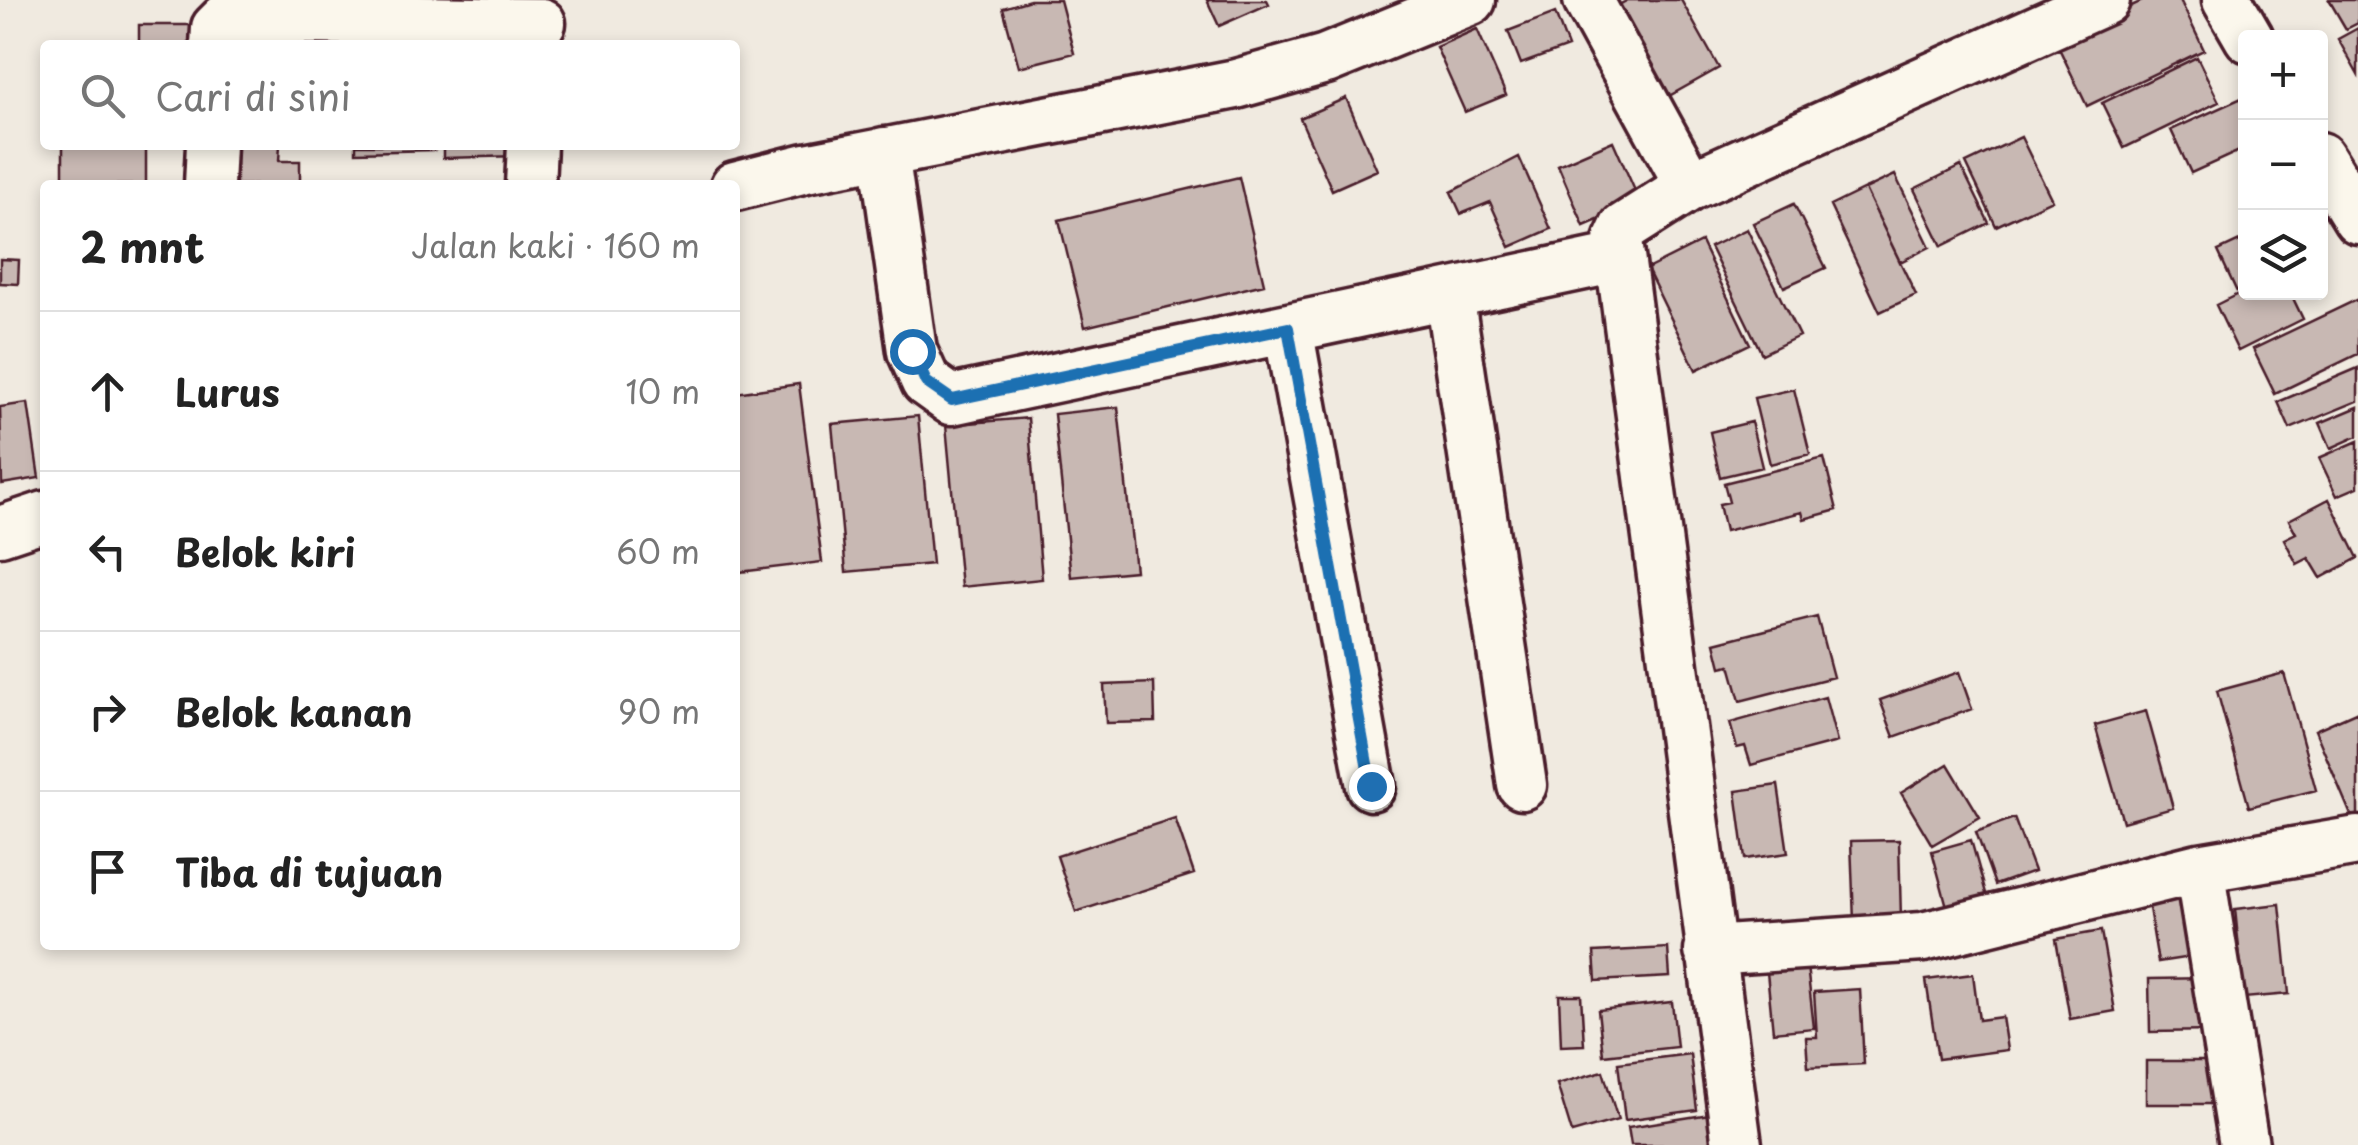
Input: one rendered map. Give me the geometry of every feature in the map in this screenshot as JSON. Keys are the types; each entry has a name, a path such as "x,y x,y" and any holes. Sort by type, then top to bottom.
{"street":[{"path":"740,185 884,152 1286,72 1471,0"},
{"path":"1588,0 1690,186"},
{"path":"1737,1145 1617,258 1624,228 1690,186 2105,0"},
{"path":"2226,0 2244,30"},
{"path":"215,40 216,28 225,20 238,18 541,23"},
{"path":"210,180 211,150"},
{"path":"530,180 532,150"},
{"path":"884,152 912,351 926,382 952,400 1617,258"},
{"path":"2328,170 2358,220"},
{"path":"1449,294 1522,785"},
{"path":"1288,328 1371,786"},
{"path":"0,531 40,518"},
{"path":"1709,951 1923,937 2199,868 2358,841"},
{"path":"2199,868 2244,1145"}],"building":[{"path":"1030,0 1060,0 1074,53 1019,67 1003,8"},
{"path":"1207,0 1267,0 1269,4 1219,26"},
{"path":"1628,0 1681,0 1719,68 1669,96 1619,5"},
{"path":"2144,0 2180,0 2204,50 2087,106 2056,42"},
{"path":"2329,0 2358,0 2358,23 2346,29"},
{"path":"1555,13 1568,47 1521,64 1508,31"},
{"path":"139,25 199,25 199,40 139,40"},
{"path":"2358,28 2358,75 2338,39"},
{"path":"1477,29 1506,95 1465,112 1436,47"},
{"path":"2197,57 2219,102 2124,148 2102,103"},
{"path":"1346,98 1377,170 1332,190 1300,118"},
{"path":"2238,100 2238,152 2191,173 2171,130"},
{"path":"2021,137 2052,200 1996,226 1966,163"},
{"path":"1613,141 1640,202 1584,226 1558,165"},
{"path":"63,150 146,150 146,180 63,180"},
{"path":"236,150 280,150 279,161 300,161 300,180 236,180"},
{"path":"356,150 435,150 356,152"},
{"path":"443,150 519,150 520,156 443,158"},
{"path":"1519,157 1551,229 1510,247 1490,202 1461,214 1451,192"},
{"path":"1961,166 1989,223 1942,246 1914,189"},
{"path":"1895,175 1930,247 1900,262 1865,189"},
{"path":"1239,177 1264,284 1085,327 1059,220"},
{"path":"1865,189 1916,295 1880,312 1830,206"},
{"path":"1794,204 1826,268 1784,287 1753,223"},
{"path":"1747,229 1799,336 1762,354 1710,247"},
{"path":"1701,242 1750,344 1696,370 1647,269"},
{"path":"2238,242 2238,292 2237,292 2218,251"},
{"path":"0,259 19,260 18,284 0,283"},
{"path":"2238,294 2238,300 2294,300 2303,319 2238,351 2216,305"},
{"path":"2358,299 2358,354 2275,394 2253,349"},
{"path":"2358,368 2358,401 2290,429 2278,402"},
{"path":"799,384 822,562 740,572 740,392"},
{"path":"1794,389 1810,454 1770,464 1754,398"},
{"path":"28,403 39,478 2,484 0,407"},
{"path":"1118,407 1135,571 1071,577 1054,414"},
{"path":"2358,407 2358,436 2331,448 2320,423"},
{"path":"918,416 932,564 846,572 832,424"},
{"path":"1028,418 1042,579 961,587 946,425"},
{"path":"1751,422 1762,467 1720,477 1710,432"},
{"path":"2358,441 2358,487 2337,496 2319,458"},
{"path":"1824,458 1837,510 1804,519 1802,512 1725,531 1719,504 1729,502 1724,483"},
{"path":"2329,499 2358,558 2321,578 2309,558 2297,564 2284,539 2296,533 2289,520"},
{"path":"1817,617 1833,677 1740,701 1730,665 1721,667 1715,643"},
{"path":"1959,672 1972,709 1894,737 1880,700"},
{"path":"2284,673 2316,790 2249,807 2217,691"},
{"path":"1154,683 1155,722 1106,723 1104,685"},
{"path":"1825,697 1837,742 1751,765 1745,746 1737,748 1730,723"},
{"path":"2146,711 2173,808 2123,822 2095,725"},
{"path":"2358,711 2358,826 2356,827 2315,730"},
{"path":"1948,764 1980,817 1932,845 1901,793"},
{"path":"1778,785 1788,853 1745,859 1736,791"},
{"path":"1175,818 1194,874 1076,912 1057,856"},
{"path":"2014,818 2034,871 1995,885 1976,832"},
{"path":"1899,840 1901,920 1854,922 1851,841"},
{"path":"1971,840 1989,904 1949,914 1932,851"},
{"path":"2188,896 2197,956 2158,962 2148,902"},
{"path":"2280,904 2289,994 2244,998 2235,909"},
{"path":"2101,931 2115,1011 2070,1019 2056,939"},
{"path":"1668,948 1670,977 1596,981 1594,952"},
{"path":"1806,957 1814,1028 1773,1032 1766,962"},
{"path":"1973,974 1979,1020 2002,1017 2007,1050 1938,1059 1926,980"},
{"path":"2212,978 2214,1031 2150,1032 2149,979"},
{"path":"1860,989 1864,1064 1808,1067 1806,1037 1817,1037 1814,992"},
{"path":"1559,995 1581,995 1584,1045 1561,1046"},
{"path":"1672,1002 1677,1047 1603,1055 1598,1010"},
{"path":"1690,1054 1697,1110 1625,1120 1618,1063"},
{"path":"2146,1061 2222,1061 2222,1104 2146,1104"},
{"path":"1603,1071 1618,1120 1572,1133 1557,1084"},
{"path":"1716,1113 1721,1145 1631,1145 1628,1127"}],"route":[{"path":"912,351 926,382 952,400 1288,328 1371,786"}]}
